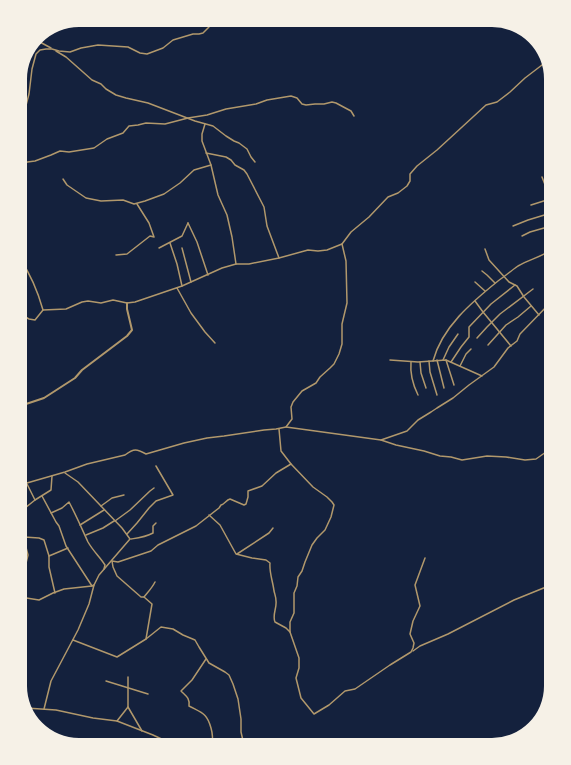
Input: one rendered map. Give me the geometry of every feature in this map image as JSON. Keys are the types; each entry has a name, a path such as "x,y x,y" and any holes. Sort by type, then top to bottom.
{"street":[{"path":"27,102 32,69 36,54 40,50 52,49 70,52 81,48 98,45 128,47 140,54 147,54 163,48 173,40 193,34 199,34 209,27"},
{"path":"42,43 66,57 92,80 101,84 116,95 148,103 213,126 247,149 255,162"},
{"path":"27,318 35,320 43,310 66,309 88,301 101,303 113,300 127,303 135,302 177,288 222,268 236,264 249,264 308,250 327,250 342,244 351,232 369,218 388,197 398,193 407,186 410,181 410,174 417,166 437,150 486,105 497,102 542,65"},
{"path":"27,162 35,161 60,151 70,152 94,148 107,139 122,133 129,126 138,126 146,123 164,124 256,104 267,100 291,96 297,98 302,104 306,105 332,102 336,103 351,111 354,116"},
{"path":"206,124 202,134 202,141 211,165 218,195 227,215 236,264"},
{"path":"206,153 226,157 235,165 244,170 247,174 264,207 267,226 279,258"},
{"path":"63,179 67,186 86,198 101,201 123,200 136,204 164,194 180,183 194,170 211,165"},
{"path":"542,177 544,182"},
{"path":"531,205 544,201"},
{"path":"116,255 127,254 150,236 154,237 149,223 136,204"},
{"path":"513,226 544,215"},
{"path":"159,248 182,236 188,223 197,242 208,275"},
{"path":"522,236 544,228"},
{"path":"170,243 182,286"},
{"path":"286,427 292,419 291,407 296,398 307,387 316,383 320,377 334,364 339,354 342,344 342,324 347,303 346,261 342,244"},
{"path":"182,248 191,282"},
{"path":"485,249 488,260 509,282 517,286 539,315"},
{"path":"433,361 438,348 457,318 485,291 518,266 544,255"},
{"path":"27,269 43,310"},
{"path":"482,271 495,284"},
{"path":"475,282 485,291"},
{"path":"451,362 460,347 469,337 469,327 491,304 515,285"},
{"path":"177,288 191,314 215,343"},
{"path":"477,338 500,314 533,289"},
{"path":"475,301 511,346"},
{"path":"27,404 44,398 75,378 82,370 127,336 132,330 126,309 127,303"},
{"path":"488,345 506,325 531,306"},
{"path":"381,440 407,431 418,420 494,368 517,340 520,334 544,310"},
{"path":"443,360 449,347 458,334"},
{"path":"460,366 466,354 471,349"},
{"path":"390,360 420,362 446,360 482,376"},
{"path":"437,360 444,388"},
{"path":"446,360 454,385"},
{"path":"429,361 430,372 437,395"},
{"path":"411,362 412,375 418,395"},
{"path":"420,362 421,373 426,388"},
{"path":"27,483 87,464 125,455 136,449 146,454 207,438 286,427 381,440 440,456 462,460 487,456 525,460 536,459 544,453"},
{"path":"279,429 281,452 313,487 328,496 334,506 325,530 312,545 298,578 293,601 294,613 290,622 290,632 299,658 296,678 300,698 314,714 339,698 345,691 355,689 390,664 420,646 448,634 514,600 544,588"},
{"path":"112,561 118,562 151,551 158,545 196,526 224,504 228,499 244,505 247,502 249,490 262,486 276,473 291,464"},
{"path":"126,534 138,523 156,501 173,495 156,466"},
{"path":"65,472 78,482 102,506 130,539"},
{"path":"27,506 51,490 52,476"},
{"path":"27,485 35,500"},
{"path":"86,535 115,521 130,510 150,490 154,488"},
{"path":"42,496 59,526 65,543 84,576 92,586"},
{"path":"102,506 112,498 124,496"},
{"path":"51,513 62,508 69,502 88,541 105,565 104,570"},
{"path":"80,525 105,510"},
{"path":"209,515 220,525 237,554 268,561 270,563 269,568 276,598 276,607 273,618 275,622 290,632"},
{"path":"44,709 51,681 78,630 99,575 130,539 150,535 153,533 153,526 156,523"},
{"path":"237,554 269,533 273,528"},
{"path":"27,537 44,540 49,556 49,567 55,592"},
{"path":"49,556 68,548"},
{"path":"27,550 27,561"},
{"path":"411,652 414,643 410,634 413,621 420,606 415,585 425,558"},
{"path":"112,561 117,576 136,594 144,597 152,604 146,639"},
{"path":"144,597 155,582"},
{"path":"27,599 39,600 64,589 94,585"},
{"path":"73,640 117,657 146,639 161,627 173,629 183,636 195,640 209,663 229,675 238,699 241,719 240,732 242,738"},
{"path":"206,659 192,680 181,691 187,697 189,706 199,711 209,720 213,738"},
{"path":"128,677 128,707 142,731"},
{"path":"106,681 148,694"},
{"path":"117,721 128,707"},
{"path":"32,708 56,710 93,718 117,721 159,738"}]}
